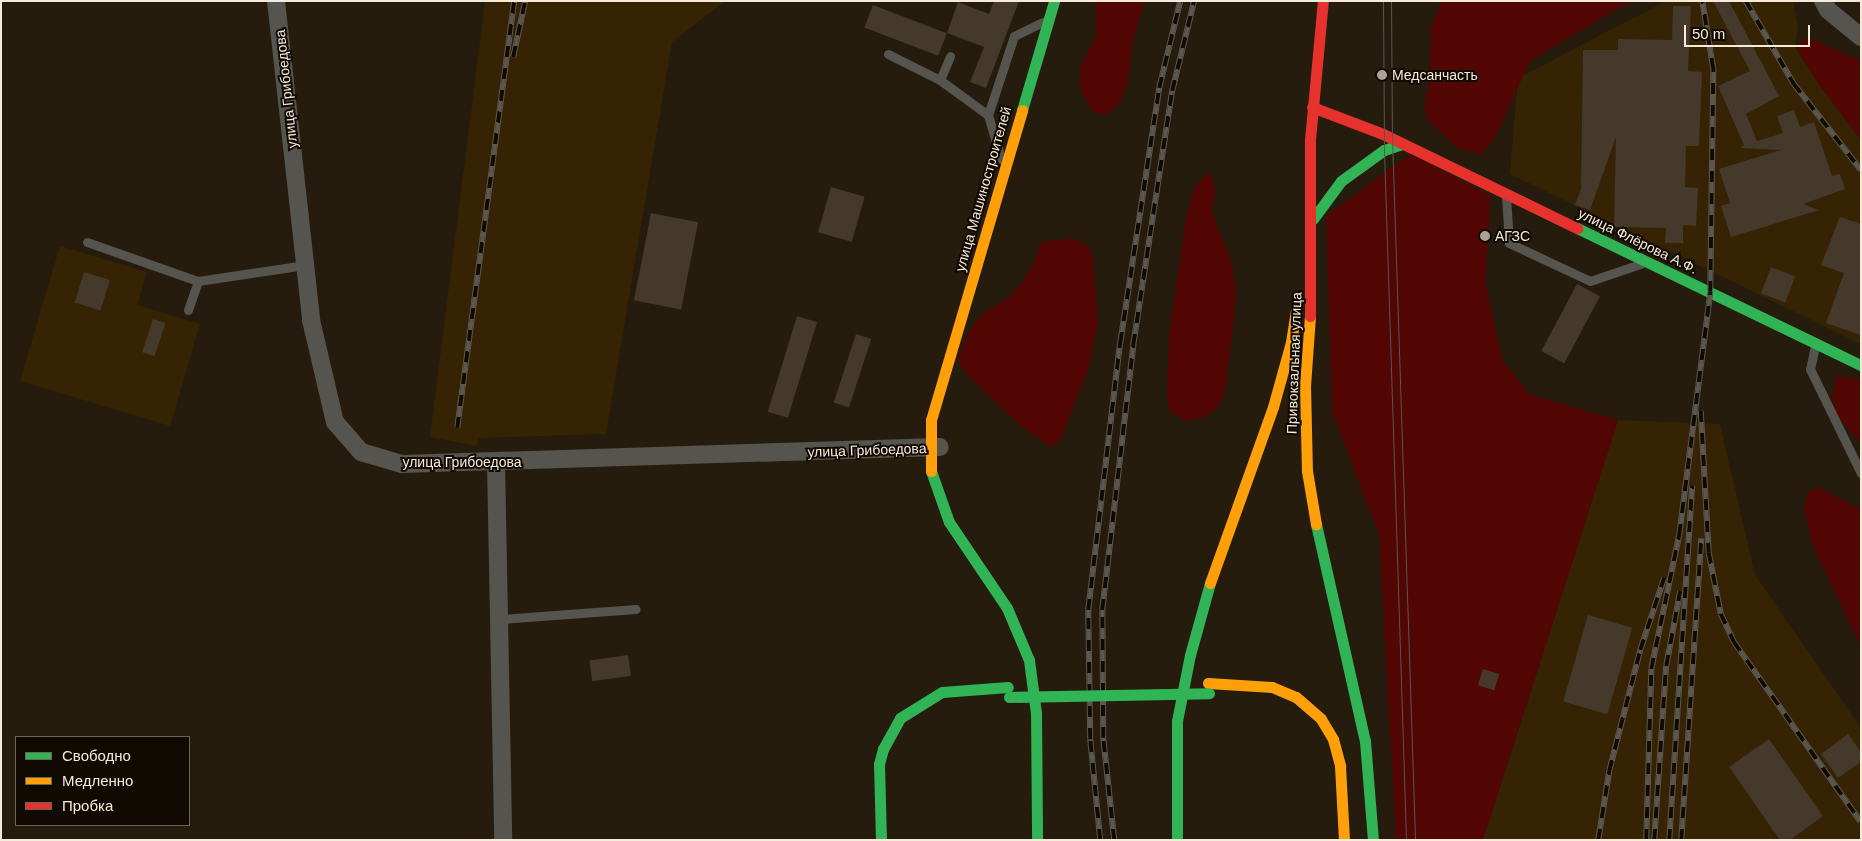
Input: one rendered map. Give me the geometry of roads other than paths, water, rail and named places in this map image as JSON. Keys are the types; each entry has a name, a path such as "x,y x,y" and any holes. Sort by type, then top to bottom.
{"main road":[{"name":"улица Машиностроителей","path":"934,447 943,387 1003,168 1054,1"},
{"name":"Привокзальная улица","path":"1323,1 1312,107 1310,168 1312,299 1305,386 1307,471 1322,561 1365,741 1373,840"},
{"name":"улица Флёрова А.Ф.","path":"1312,107 1403,144 1861,365"},
{"path":"1312,219 1341,181 1361,164 1384,150 1403,144"},
{"path":"1177,840 1175,768 1179,712 1207,591 1236,516 1291,342 1310,168"},
{"path":"934,447 932,477 949,522 1007,608 1029,660 1036,713 1037,840"},
{"path":"934,447 958,518 1015,603 1039,657 1046,712 1047,840"},
{"path":"881,840 879,764 882,749 900,718 918,704 942,692 1272,687 1296,697 1321,719 1332,739 1340,766 1344,840"},
{"path":"1208,688 1269,697 1291,706 1313,725 1323,743 1330,768 1333,840"},
{"path":"891,840 889,765 892,753 908,725 924,712 944,702 1008,692"}],"street":[{"name":"улица Грибоедова","path":"276,1 311,320 335,422 361,452 402,464 934,447"},
{"path":"1823,1 1828,10 1861,37"},
{"path":"496,462 503,840"}],"lane":[{"path":"1003,168 988,116 1014,36 1048,20"},
{"path":"888,54 940,80 988,116"},
{"path":"940,80 950,56"},
{"path":"1506,194 1509,243 1590,281 1647,262"},
{"path":"87,242 198,281 305,265"},
{"path":"188,310 198,281"},
{"path":"1815,343 1810,369 1861,473"},
{"path":"500,619 636,609"}],"tram line":[{"path":"1383,1 1384,150 1406,840"},
{"path":"1391,1 1392,138 1415,840"}],"railway":[{"path":"457,428 514,1"},
{"path":"513,57 525,1"},
{"path":"1100,840 1090,739 1088,610 1120,343 1159,88 1180,1"},
{"path":"1114,840 1103,738 1102,610 1133,345 1172,91 1194,1"},
{"path":"1646,840 1651,669 1679,535 1710,292 1713,69 1702,1"},
{"path":"1746,1 1794,84 1861,170"},
{"path":"1701,411 1709,553 1721,614 1734,642 1861,822"},
{"path":"1669,840 1692,486"},
{"path":"1681,840 1701,539"},
{"path":"1598,840 1609,771 1640,650 1664,578"},
{"path":"1654,840 1666,666 1680,591"}],"place":[{"name":"Медсанчасть","path":"1382,75"},
{"name":"АГЗС","path":"1485,236"}]}
